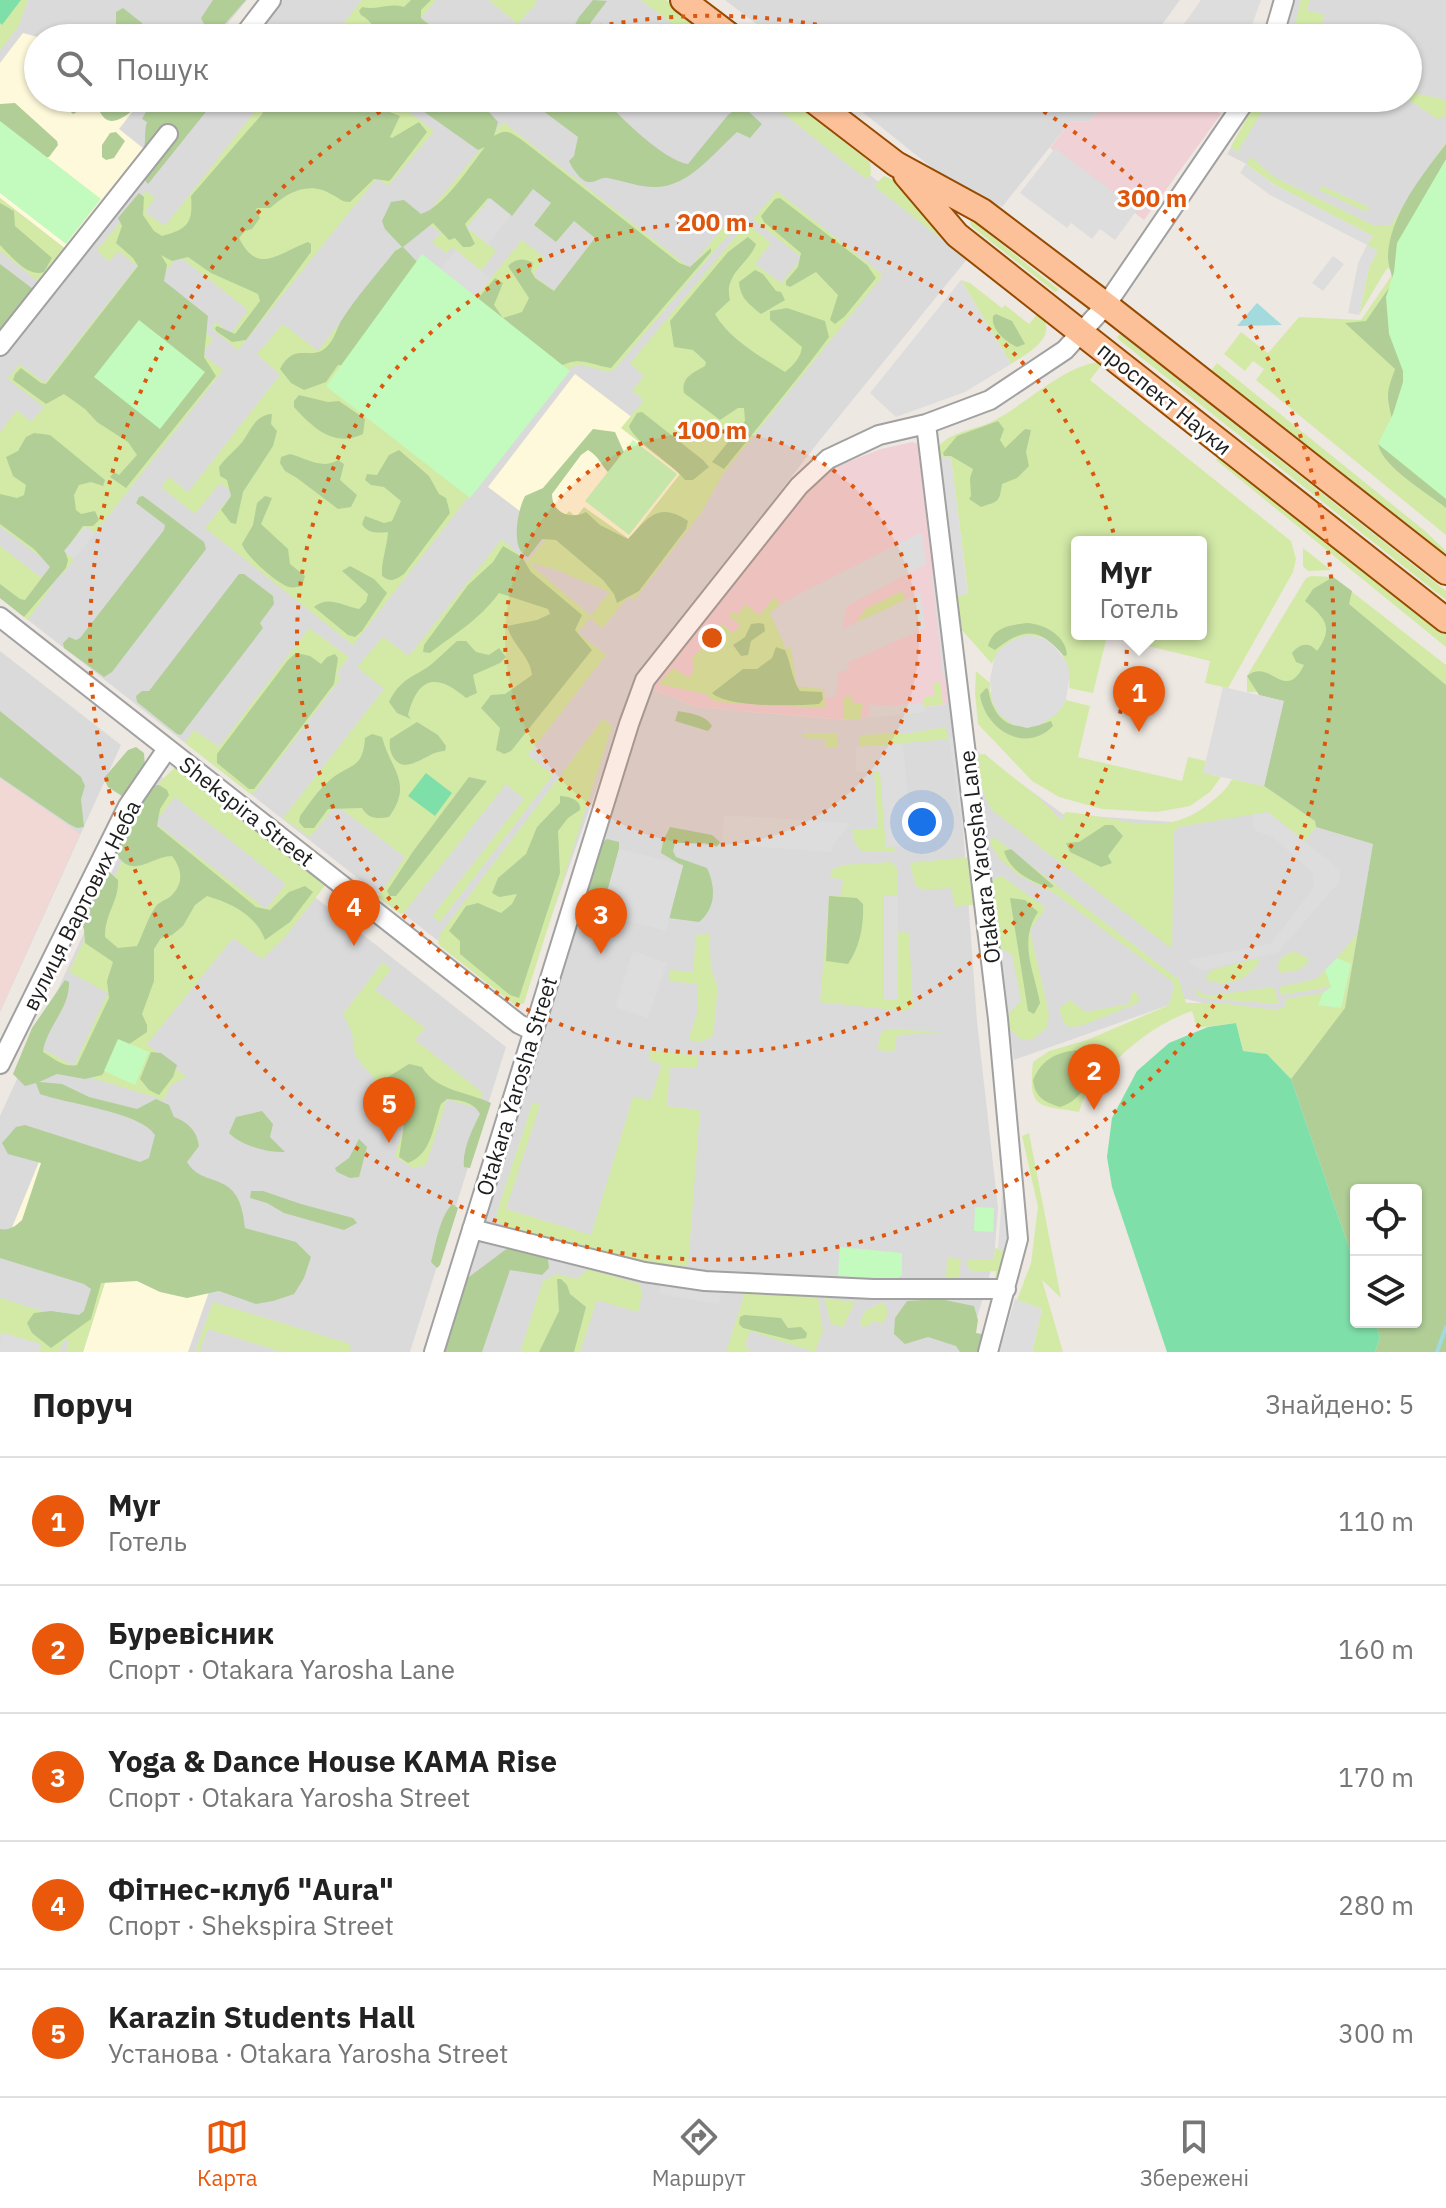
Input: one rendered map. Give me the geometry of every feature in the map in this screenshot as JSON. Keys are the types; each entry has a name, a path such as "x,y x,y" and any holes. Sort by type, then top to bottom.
{"main road":[{"path":"683,0 715,24"},
{"name":"проспект Науки","path":"828,112 896,164 982,211 1446,572"},
{"name":"проспект Науки","path":"896,164 957,235 1446,620"}],"street":[{"path":"253,24 271,0"},
{"path":"1277,24 1284,0"},
{"name":"Otakara Yarosha Street","path":"434,1352 645,680 814,471 828,459 879,435 926,424 990,400 1048,363 1083,333 1106,305 1237,112"},
{"path":"0,346 168,134"},
{"name":"Otakara Yarosha Lane","path":"926,424 1000,1042 1018,1239 988,1352"},
{"name":"Shekspira Street","path":"0,617 519,1024 533,1031"},
{"name":"вулиця Вартових Неба","path":"0,1064 128,806 167,749"},
{"path":"472,1229 644,1272 705,1281 873,1289 1006,1289"}],"shaded area":[{"path":"0,0 247,0 227,24 24,24 24,112 173,112 0,338"},
{"path":"283,0 646,0 677,24 265,24"},
{"path":"725,0 1180,0 1162,24 757,24"},
{"path":"1201,0 1261,0 1252,24 1184,24"},
{"path":"1294,0 1446,0 1446,159 1396,237 1374,229 1227,154 1254,112 1422,112 1422,24 1288,24"},
{"path":"24,33 24,112 132,112 119,129 144,149 67,250 0,198 0,63"},
{"path":"196,112 789,112 902,200 968,258 820,440 636,678 520,1005 0,598 0,354"},
{"path":"862,112 1097,112 1090,121 1070,122 1002,207 936,171"},
{"path":"1097,112 1221,114 1144,220 1050,148 1070,122 1090,121"},
{"path":"1055,148 1137,210 1115,240 1100,229 1092,239 1071,223 1067,228 1020,193"},
{"path":"1246,164 1275,185 1373,236 1367,245 1270,195 1240,173"},
{"path":"490,198 511,215 488,244 467,228"},
{"path":"1367,245 1378,251 1369,267 1359,315 1348,313 1358,263"},
{"path":"456,250 491,279 476,297 441,268"},
{"path":"1333,256 1344,264 1323,291 1312,283"},
{"path":"961,280 1011,364 965,392 896,417 870,393"},
{"path":"575,374 704,472 618,585 488,487"},
{"path":"912,442 919,444 954,703 845,720 697,707 649,688 808,488 830,469 881,449"},
{"path":"951,457 968,594 956,596 938,459"},
{"path":"85,526 95,533 74,559 64,551"},
{"path":"922,532 926,564 847,606 842,629 921,593 925,628 847,663 850,669 838,673 836,697 825,697 824,689 797,686 791,647 786,649 770,613 785,601"},
{"path":"942,574 954,676 943,677 932,575"},
{"path":"1027,635 1046,639 1066,661 1070,672 1066,700 1059,712 1040,725 1027,728 1012,724 999,714 992,700 990,679 995,656 1000,649 1012,640"},
{"path":"0,651 121,745 0,1012"},
{"path":"1223,687 1284,701 1264,786 1203,773"},
{"path":"649,688 697,707 845,720 954,703 977,1021 998,1208 994,1260 967,1352 446,1352"},
{"path":"923,703 925,712 869,718 869,704"},
{"path":"959,736 973,839 962,830 949,738"},
{"path":"903,744 912,845 886,847 880,771 856,772 856,747"},
{"path":"976,751 1063,814 1187,823 1225,793 1316,827 1373,844 1345,1008 1326,1033 1186,999 1014,1060 978,805"},
{"path":"157,773 506,1047 410,1352 0,1352 0,1116"},
{"path":"0,778 80,834 0,1011"},
{"path":"1268,812 1340,870 1340,881 1278,952 1201,971 1187,960 1270,944 1314,888 1313,873 1273,837 1254,830 1252,815"},
{"path":"724,815 850,823 832,852 722,844"},
{"path":"619,849 683,865 666,931 601,914"},
{"path":"884,896 898,896 898,1000 884,1000"},
{"path":"999,947 1012,955 1021,1001 1007,1015"},
{"path":"633,951 667,963 648,1018 615,1007"},
{"path":"41,1157 234,1220 188,1352 83,1352 109,1270 9,1235"},
{"path":"1002,1195 1011,1195 1010,1253 998,1249"},
{"path":"661,1282 721,1292 719,1304 659,1294"},
{"path":"1015,1299 1042,1309 1032,1352 999,1352"},
{"path":"1,1332 41,1344 39,1352 0,1352"}],"green space":[{"path":"0,0 28,0 18,27 0,50"},
{"path":"0,0 21,0 2,25 0,23"},
{"path":"213,0 246,0 225,24 204,24 201,18"},
{"path":"362,0 436,0 421,18 429,24 343,24"},
{"path":"411,0 431,0 421,10 421,18 430,24 371,24 359,11 362,7 404,7"},
{"path":"489,0 535,0 537,2 518,24"},
{"path":"593,0 607,1 590,24 575,24"},
{"path":"641,0 666,0 696,24 673,24"},
{"path":"1301,0 1310,0 1307,11 1324,14 1322,24 1295,24"},
{"path":"123,8 142,24 116,24 116,12"},
{"path":"1422,95 1446,102 1446,116 1437,119 1422,109"},
{"path":"15,103 57,141 58,145 49,157 45,158 0,127 0,104"},
{"path":"100,112 131,112 118,120 104,118"},
{"path":"146,112 206,112 148,184 140,167 147,122 142,119"},
{"path":"254,112 409,112 434,131 388,186 377,178 238,350 212,329 216,322 231,334 248,310 183,259 175,260 151,288 213,339 202,354 223,370 95,533 85,526 65,552 74,559 63,574 0,526 0,432 17,410 31,422 44,407 8,379 19,364 45,383 137,266 118,251 109,262 97,250 146,191 155,198 145,212 165,226"},
{"path":"390,112 400,116 390,137 419,122 427,132 389,181 374,179 350,202 316,188 307,188 284,197 270,208 257,208 260,218 252,229 239,238 246,250 261,259 269,258 308,242 311,252 246,340 232,342 215,328 217,326 235,334 260,301 258,294 211,273 188,257 172,261 161,255 167,265 164,281 208,316 204,357 216,376 126,488 110,477 114,472 119,475 137,455 128,442 97,422 64,394 46,404 13,380 15,374 21,368 46,384 138,266 116,243 122,226 118,218 139,193 144,197 143,215 154,231 162,236 184,227 190,218 191,196 263,113"},
{"path":"424,112 489,112 498,122 494,136 508,132 522,140 679,263 690,267 711,248 711,252 611,368 576,361 554,370 338,365 326,382 304,390 291,383 280,369 286,360 298,353 324,349 360,294 395,251 402,247 385,229 382,221 391,202 404,200 421,214 430,210 456,185 485,147 478,150","holes":["533,189 551,203 534,225 556,242 574,221 595,238 554,291 535,278 531,271 533,263 526,260 511,263 508,266 529,298 522,312 503,318 494,305 503,283 495,278 476,301 423,268 403,247 433,223 449,240 455,238 463,247 470,247 475,244 465,224 488,198 512,216"]},
{"path":"545,112 617,112 655,147 688,164 732,112 749,112 762,124 750,138 737,132 700,167 680,181 657,187 608,178 587,182 569,161 574,156 578,137"},
{"path":"781,112 806,112 870,162 871,174 866,179"},
{"path":"1250,112 1262,112 1237,153 1231,146"},
{"path":"0,121 101,199 66,244 0,193"},
{"path":"503,122 690,268 733,215 741,220 614,370 579,365 567,370 353,645 205,528 233,493 220,483 195,514 161,487 169,477 188,492 280,375 257,354 283,324 318,351 398,248 417,261 407,275 474,299 522,240 545,258 533,275 554,291 595,238 574,221 556,242 534,225 551,203 534,189 490,198 467,227 496,251 481,271 452,247 447,253 432,243 441,232 422,220"},
{"path":"116,132 125,141 114,158 106,160 102,157 102,145 110,133"},
{"path":"1446,142 1446,535 1256,380 1264,369 1253,361 1245,371 1224,354 1241,332 1268,353 1299,317 1361,320 1394,272 1387,268 1359,315 1369,267 1377,251 1367,245 1372,236 1275,185 1246,164 1251,157 1274,177 1375,226 1391,225"},
{"path":"1446,144 1446,508 1407,479 1381,453 1378,444 1390,434 1392,428 1388,393 1395,369 1345,323 1366,321 1393,282 1388,257 1394,226 1408,197"},
{"path":"1446,159 1446,499 1378,444 1393,414 1403,382 1403,371 1389,334 1386,297 1394,272 1397,243"},
{"path":"884,176 904,186 922,202 952,237 947,243 874,186"},
{"path":"1322,186 1371,208 1364,211 1319,190"},
{"path":"777,191 883,275 723,474 701,513 634,600 629,596 602,628 590,618 578,633 606,655 528,755 553,775 440,922 432,916 524,799 506,784 402,915 378,897 405,857 336,805 310,837 283,818 384,689 357,667 383,637 409,656 502,539 527,562 569,511 576,517 584,507 629,539 680,474 621,428 644,400 632,391 644,376 630,363 747,223 771,243 755,264 781,283 802,258 753,219","holes":["529,563 554,569 609,592 591,616"]},
{"path":"0,198 67,250 42,281 39,282 0,251"},
{"path":"780,198 867,265 876,278 835,324 830,320 838,295 816,272 790,287 786,285 798,267 801,253 761,216 775,199"},
{"path":"0,203 14,211 15,226 52,258 44,272 26,269 0,245"},
{"path":"970,221 1059,290 1055,292 971,226"},
{"path":"748,237 756,244 753,251 733,276 730,300 715,314 728,332 785,372 796,361 802,347 770,320 770,311 787,308 825,321 829,337 724,469 712,462 745,421 744,408 738,408 720,420 684,393 686,379 705,366 706,362 693,350 674,347 670,321 728,252"},
{"path":"422,254 570,371 470,498 326,386"},
{"path":"0,264 33,289 31,296 0,333"},
{"path":"755,270 763,274 776,291 781,292 785,300 761,314 746,300 739,282"},
{"path":"961,280 970,283 1002,308 1005,305 1029,324 1039,312 1045,321 1045,336 1027,354 1011,364"},
{"path":"996,314 1012,321 1025,344 1017,347 1000,334 993,321"},
{"path":"139,320 205,372 160,429 94,377"},
{"path":"1120,334 1446,591 1446,600 1118,339"},
{"path":"1093,363 1103,363 1090,380 1291,541 1296,559 1293,572 1228,688 1205,683 1210,661 1123,640 1207,640 1207,536 1071,536 1071,640 1106,640 1093,693 1069,688 1069,672 1063,656 1046,639 1017,639 999,652 992,664 961,629 956,596 968,593 951,458 938,459 940,445 951,437 1003,415 1067,373"},
{"path":"1217,363 1425,531 1446,551 1446,561 1210,372"},
{"path":"299,395 328,402 339,401 365,419 363,434 343,439 325,434 294,407"},
{"path":"642,412 709,467 693,480 685,480 632,432 629,426 637,413"},
{"path":"272,414 271,424 277,431 273,446 243,492 236,524 231,523 221,510 231,496 227,480 220,476 219,467 258,420"},
{"path":"998,421 1004,429 1000,440 1005,448 1025,429 1031,430 1026,452 1029,466 1017,478 1002,484 997,501 981,507 969,499 973,469 943,453 957,436"},
{"path":"593,429 615,432 627,459 610,474 592,452 588,450 581,455 552,494 559,510 569,515 586,512 600,525 628,539 648,519 661,512 678,515 688,521 686,529 639,591 617,603 603,580 556,540 542,539 528,557 522,553 517,539 518,520 525,496 543,488"},
{"path":"34,433 50,435 105,480 103,486 91,482 79,485 74,495 76,510 81,514 95,511 99,520 93,526 83,526 65,551 68,560 66,568 24,617 0,598 0,584 25,600 50,567 34,549 0,524 0,494 17,498 24,495 26,485 13,476 6,457 18,451 26,437"},
{"path":"633,440 677,474 629,535 585,501"},
{"path":"399,450 429,476 439,494 446,498 450,513 404,574 391,580 382,576 388,532 370,531 362,524 365,516 384,523 392,521 401,501 384,487 371,485 365,480 367,474 377,475 389,455"},
{"path":"1223,451 1446,633 1446,647 1216,460"},
{"path":"290,454 320,464 338,460 344,464 340,480 357,495 351,507 338,509 285,471 280,463 281,457"},
{"path":"143,496 204,542 206,549 112,672 104,677 64,648 63,643 69,637 80,638 164,530 165,525 136,503"},
{"path":"265,496 272,498 261,524 288,549 290,564 305,576 302,586 290,587 277,581 244,549 242,544 253,525 257,503"},
{"path":"0,546 52,586 28,620 0,598"},
{"path":"503,546 522,557 531,572 582,615 575,630 592,650 511,751 504,754 496,750 500,728 481,708 491,695 505,694 532,675 507,626 537,620 550,614 548,609 499,593 467,626 430,653 423,652 424,645 468,585 493,562"},
{"path":"1303,548 1331,570 1308,571 1303,566"},
{"path":"350,566 374,579 387,593 355,637 348,635 314,607 325,602 336,602 359,609 366,602 368,594 342,571"},
{"path":"239,574 244,574 273,596 274,604 260,623 263,628 181,735 177,734 137,702 136,696 142,691 149,691"},
{"path":"1333,577 1446,665 1446,692 1247,692 1247,676 1306,578"},
{"path":"1333,577 1352,591 1349,604 1446,685 1446,1352 1375,1352 1380,1338 1377,1328 1422,1328 1422,1184 1350,1184 1350,1251 1291,1079 1345,1008 1373,844 1316,827 1315,821 1264,786 1283,701 1259,695 1247,676 1263,672 1284,681 1290,680 1304,665 1296,662 1292,653 1304,645 1317,651 1326,629 1322,618 1305,601 1313,589"},
{"path":"900,592 906,596 903,601 856,624 865,609"},
{"path":"775,597 780,604 770,613 791,646 797,686 824,689 825,708 714,701 705,694 659,684 673,668 689,678 694,670 692,659 722,624 733,633 740,625 728,615 733,612 738,615 745,604 759,615"},
{"path":"1027,623 1053,632 1063,642 1067,655 1064,656 1039,635 1031,634 1014,637 995,650 988,646 998,631"},
{"path":"751,624 764,624 765,631 751,641 748,655 741,656 733,645 745,637"},
{"path":"309,628 349,657 336,674 341,678 252,795 185,743 194,730 219,747"},
{"path":"457,641 466,641 476,652 489,655 499,648 506,657 473,675 477,693 466,698 446,685 430,682 417,692 408,715 411,719 397,713 389,702 398,687 433,663"},
{"path":"776,647 785,650 800,691 822,692 823,699 819,704 747,704 712,693 743,669 757,669 772,658"},
{"path":"296,653 310,656 321,664 335,654 338,658 334,684 254,789 249,789 217,763 217,754"},
{"path":"976,671 990,683 990,691 1012,724 1028,726 1043,722 1056,713 1066,700 1090,706 1078,757 1182,781 1188,757 1206,761 1204,773 1221,777 1210,792 1190,806 1157,812 1102,809 1059,797 1032,781 978,724"},
{"path":"940,682 943,704 924,707 924,697 935,696 933,683"},
{"path":"986,688 996,712 1010,724 1028,726 1051,721 1053,726 1030,738 1008,734 998,727 983,707 980,695"},
{"path":"851,696 851,702 863,704 860,720 843,719 844,697"},
{"path":"0,711 81,777 85,786 81,799 84,827 69,824 0,777"},
{"path":"678,711 702,717 712,726 708,731 675,721"},
{"path":"603,719 612,726 524,1003 516,1006 440,946 440,934"},
{"path":"417,722 438,735 446,746 445,751 411,764 398,763 391,753 390,739"},
{"path":"946,727 948,739 860,747 860,735 911,733"},
{"path":"804,733 838,734 837,748 826,747 826,739 804,738"},
{"path":"372,734 382,737 400,785 400,795 389,817 374,817 362,808 328,809 314,828 304,828 299,822 300,816 326,784 358,761 365,738"},
{"path":"136,747 144,753 145,766 128,800 108,787 104,778 128,750"},
{"path":"985,754 1062,822 1065,812 1137,823 1171,822 1206,806 1224,791 1232,779 1264,786 1315,821 1316,827 1305,841 1267,812 1178,827 1174,832 1172,949 992,810 979,770 978,755"},
{"path":"177,765 327,883 285,937 262,959 233,938 147,1044 186,1077 171,1085 164,1100 34,1060 38,1047 74,1066 108,993 69,972 160,782","holes":["175,797 286,884 266,909 156,821"]},
{"path":"874,771 880,771 886,847 894,846 895,852 862,851 855,844 852,830 878,828"},
{"path":"426,773 452,793 435,816 408,796"},
{"path":"469,777 487,781 396,896 390,896 387,891 414,850"},
{"path":"159,785 169,795 160,809 157,826 256,907 270,910 289,892 305,886 313,892 290,922 265,940 256,924 242,911 207,896 195,905 183,926 172,935 161,938 154,949 154,981 142,1014 147,1032 119,1051 102,1075 85,1079 57,1074 39,1082 62,1084 89,1097 137,1109 156,1099 169,1105 174,1117 191,1128 198,1141 199,1146 187,1162 194,1171 229,1188 242,1209 245,1228 296,1242 311,1257 304,1278 294,1294 256,1304 219,1291 187,1298 160,1292 137,1281 101,1283 91,1319 51,1348 32,1333 27,1323 34,1313 51,1311 79,1315 84,1311 91,1289 84,1284 0,1258 0,1229 12,1228 22,1220 41,1163 8,1154 2,1143 16,1127 25,1125 140,1162 149,1158 155,1135 135,1120 40,1094 36,1083 25,1086 13,1074 32,1028 65,980 69,982 66,1001 48,1034 43,1052 63,1064 77,1065 109,998 107,981 113,962 85,943 84,929 78,919 86,896 107,870 118,880 105,937 118,948 137,946 156,906 172,895 178,885 180,871 172,856 134,866 121,861 115,852 128,818 147,786"},
{"path":"560,796 577,801 580,810 568,818 558,831 560,873 519,998 510,995 460,954 460,941 449,931 466,906 478,903 501,913 512,904 517,894 499,897 492,893 498,878 526,854 537,827 560,803"},
{"path":"1105,825 1113,825 1123,836 1108,856 1112,863 1101,867 1070,852 1066,843 1079,842"},
{"path":"670,827 712,835 720,842 717,847 705,843 675,843 673,851 676,857 707,868 710,875 713,897 709,910 699,922 669,918 683,866 661,853"},
{"path":"994,837 1179,980 1186,1003 1220,1003 1276,1010 1286,1006 1285,999 1323,993 1319,1005 1341,1008 1351,965 1337,958 1358,933 1345,1008 1291,1079 1267,1054 1243,1051 1236,1023 1197,1028 1192,1011 1149,1033 1112,1064 1108,1060 1088,1086 1079,1112 1045,1106 1034,1097 1033,1062 1049,1051 1087,1040 1169,1005 1173,982 1056,894 1018,875 998,857 989,842"},
{"path":"607,839 619,842 619,849 601,914 584,910 582,905 601,843"},
{"path":"1011,849 1054,886 1051,888 1036,883 1016,870 1004,851"},
{"path":"970,857 979,904 955,907 951,888 922,890 915,884 910,863"},
{"path":"891,862 898,869 897,932 909,933 913,1007 904,1011 820,1002 829,896 841,896 843,879 830,878 832,870 842,865"},
{"path":"1002,876 1046,908 1030,930 1049,1014 1047,1027 1033,1039 1021,1039 1009,1028 1007,1015 1021,1001 1012,955 999,947 992,886 993,879"},
{"path":"829,896 857,898 863,904 860,935 848,964 826,961"},
{"path":"1010,898 1025,900 1038,912 1032,923 1028,945 1040,1003 1034,1014 1028,1011"},
{"path":"709,934 711,968 718,988 713,1036 692,1042 689,1037 698,1012 698,984 669,981 670,970 693,972 696,935"},
{"path":"1294,951 1309,959 1308,963 1299,970 1280,973 1277,965 1283,956"},
{"path":"1258,958 1259,962 1249,974 1235,981 1220,983 1205,979 1211,970"},
{"path":"1337,958 1351,964 1341,1008 1318,1005 1323,993 1331,987 1325,970"},
{"path":"383,962 391,969 375,990 425,1028 415,1040 483,1093 477,1108 447,1099 426,1165 412,1168 395,1156 403,1130 402,1122 368,1101 374,1078 355,1056 352,1032 343,1014"},
{"path":"1325,970 1331,987 1281,995 1279,987 1316,979"},
{"path":"1274,987 1279,1004 1201,998 1192,988 1207,996"},
{"path":"1133,991 1139,996 1138,1003 1081,1026 1070,1027 1064,1023 1059,1008 1070,1000 1085,1012 1129,1004"},
{"path":"1236,1023 1243,1051 1267,1054 1291,1079 1350,1251 1350,1328 1377,1328 1380,1338 1375,1352 1167,1352 1112,1187 1107,1157 1112,1118 1137,1071 1169,1043 1208,1027"},
{"path":"887,1029 943,1032 897,1035 894,1052 877,1050 881,1033"},
{"path":"118,1039 149,1052 135,1085 104,1071"},
{"path":"1095,1049 1098,1054 1092,1071 1075,1099 1060,1107 1038,1095 1033,1080 1044,1063 1058,1054"},
{"path":"650,1050 697,1056 697,1068 670,1068 667,1106 700,1110 688,1266 650,1263 592,1252 535,1237 499,1223 496,1217 499,1206 533,1102 540,1105 506,1209 591,1235 633,1097 651,1100 662,1064 649,1060"},
{"path":"151,1052 161,1053 177,1065 173,1077 159,1095 149,1090 140,1079"},
{"path":"409,1064 422,1067 444,1086 491,1103 470,1168 464,1167 465,1154 480,1114 470,1104 457,1100 447,1099 441,1104 427,1146 416,1159 408,1163 399,1157 404,1125 375,1102 373,1094 385,1079"},
{"path":"262,1111 273,1124 270,1137 285,1152 255,1147 229,1133 236,1117"},
{"path":"1029,1133 1061,1298 1042,1280 1063,1352 1032,1352 1042,1309 1017,1300 1031,1263 1038,1207 1022,1136"},
{"path":"359,1139 367,1147 359,1177 350,1178 335,1168 349,1158"},
{"path":"251,1191 263,1191 353,1218 357,1223 344,1230 284,1213 250,1198"},
{"path":"452,1204 458,1208 437,1268 431,1262 441,1224"},
{"path":"975,1207 994,1208 993,1232 974,1231"},
{"path":"517,1246 547,1252 549,1268 542,1275 510,1270 482,1352 436,1352 461,1283 505,1250"},
{"path":"840,1247 902,1253 902,1275 896,1279 838,1276"},
{"path":"995,1248 1006,1251 1001,1280 995,1281 996,1271 974,1272 968,1267 967,1259 994,1260"},
{"path":"947,1258 961,1259 958,1282 946,1283"},
{"path":"588,1269 640,1284 642,1295 638,1312 597,1300 580,1352 520,1352 543,1281 557,1274 577,1279"},
{"path":"557,1279 561,1279 570,1294 586,1307 574,1352 539,1352 559,1311"},
{"path":"98,1280 105,1282 83,1352 66,1352 69,1341 64,1340 59,1352 39,1352 41,1345 0,1335 0,1298 48,1313 84,1317"},
{"path":"745,1292 818,1297 823,1331 815,1352 750,1331 745,1346 749,1348 748,1352 726,1352"},
{"path":"824,1298 855,1302 843,1327 831,1324"},
{"path":"940,1299 974,1306 978,1320 976,1333 987,1335 985,1352 960,1352 956,1346 928,1337 905,1344 894,1334 895,1318 907,1301"},
{"path":"213,1302 347,1343 351,1345 349,1352 282,1352 208,1329 199,1352 195,1352"},
{"path":"883,1302 888,1312 883,1324 874,1321 866,1327 859,1324 865,1311"},
{"path":"740,1317 781,1318 788,1328 801,1327 807,1333 806,1338 791,1340 743,1328 739,1324"}],"water":[{"path":"1257,303 1282,325 1237,326"}],"waterway":[{"path":"1437,1352 1446,1327"}],"place":[{"name":"Myr","path":"1139,732"},
{"name":"Фітнес-клуб \"Aura\"","path":"354,946"},
{"name":"Yoga & Dance House KAMA Rise","path":"601,954"},
{"name":"Буревісник","path":"1094,1110"},
{"name":"Karazin Students Hall","path":"389,1143"}]}
